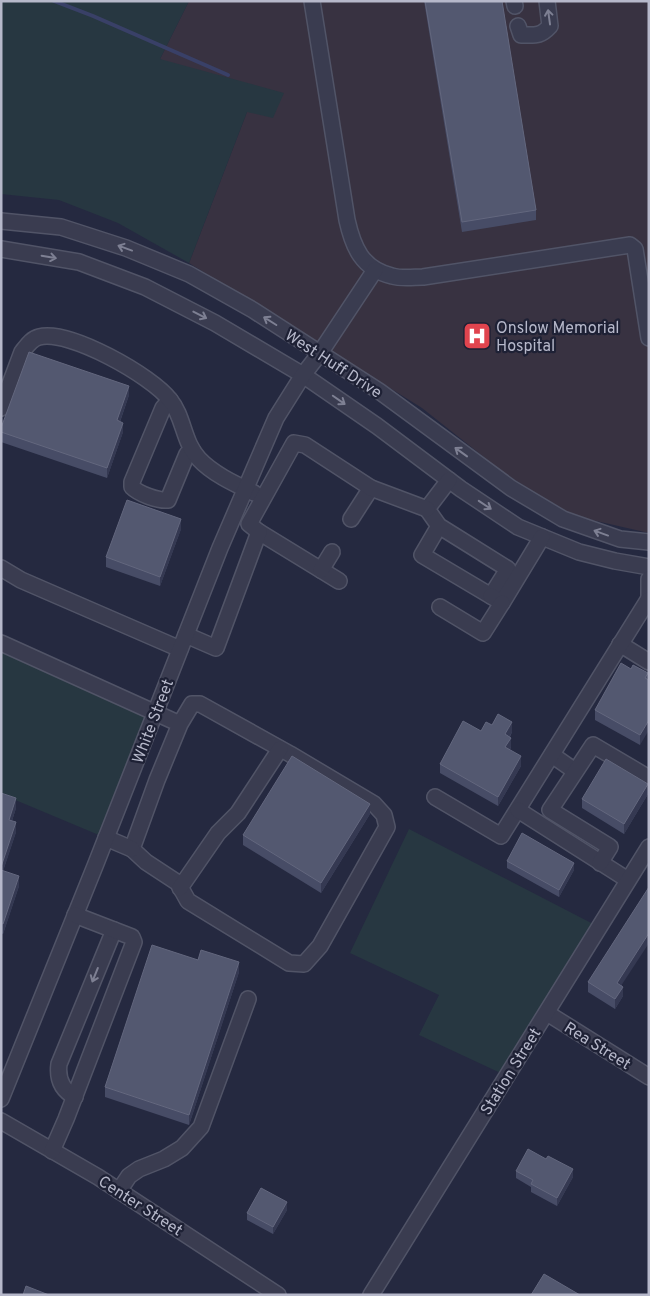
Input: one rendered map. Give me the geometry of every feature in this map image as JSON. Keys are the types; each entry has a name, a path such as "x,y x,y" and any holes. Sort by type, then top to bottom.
{"street":[{"path":"312,1 351,239 358,254 375,270 394,277 424,277 630,245 635,249 649,338"},
{"path":"518,26 522,35 544,33 550,26 547,1"},
{"name":"West Huff Drive","path":"1,221 61,227 126,248 189,274 253,310 379,391 511,488 563,519 620,539 649,542"},
{"name":"West Huff Drive","path":"1,249 79,262 145,287 215,323 303,375 518,527 579,552 649,567"},
{"name":"White Street","path":"1,1099 245,488 276,418 375,270"},
{"path":"1,408 22,352 33,339 40,336 51,336 64,339 106,354 125,364 151,382 170,400 176,409 193,451 206,466 222,477 264,497"},
{"path":"170,400 163,408 132,482 132,487 162,501 168,500 187,454 193,451"},
{"path":"339,581 249,524 294,443 305,444 371,488 427,510 439,526 508,569 483,633 440,607"},
{"path":"427,510 449,480"},
{"path":"351,518 371,488"},
{"path":"439,526 422,555 496,599"},
{"path":"1,568 21,580 183,642 216,648 259,532"},
{"path":"496,599 542,537"},
{"path":"321,570 332,552"},
{"path":"435,797 502,836 648,601 649,579"},
{"path":"1,643 180,724"},
{"path":"620,644 649,662"},
{"path":"106,838 132,849 146,862 178,883 188,901 289,963 304,964 320,946 387,827 384,815 374,804 200,704 192,704 180,724 132,849"},
{"path":"542,824 593,745 649,778"},
{"path":"180,888 218,833 238,813 280,749"},
{"path":"552,755 575,771"},
{"path":"518,810 628,880"},
{"path":"550,810 610,847 600,863"},
{"name":"Station Street","path":"370,1295 649,847"},
{"path":"52,1150 75,1097 134,942 132,937 75,915"},
{"path":"75,1097 65,1092 60,1082 59,1064 114,930"},
{"path":"119,1191 129,1176 139,1169 164,1159 182,1148 201,1127 248,999"},
{"name":"Rea Street","path":"547,1013 649,1077"},
{"name":"Center Street","path":"1,1121 119,1191 278,1295"}],"shaded area":[{"path":"1,1 189,1 160,59 284,93 273,118 247,112 189,263 118,223 59,200 1,194"},
{"name":"Onslow Memorial Hospital","path":"189,1 649,1 649,533 570,515 504,473 422,408 189,263 247,112 160,59"},
{"path":"1,644 155,713 106,838 1,794"},
{"path":"409,829 599,927 507,1076 419,1035 439,995 350,953"}],"building":[{"path":"425,1 502,1 536,210 462,222"},
{"path":"29,352 129,386 117,420 123,423 107,468 1,432"},
{"path":"127,500 181,519 160,577 106,557"},
{"path":"621,663 631,669 633,665 648,673 645,678 649,680 649,720 640,735 595,710"},
{"path":"498,714 512,722 505,734 511,738 505,747 521,756 498,797 440,764 463,721 481,731 486,722 492,725"},
{"path":"292,756 370,804 321,883 243,835"},
{"path":"606,759 648,784 624,824 582,799"},
{"path":"1,793 16,798 9,820 16,822 1,867"},
{"path":"522,833 574,863 559,890 507,861"},
{"path":"1,870 19,876 3,924 1,923"},
{"path":"649,887 649,933 617,983 623,987 615,999 588,982"},
{"path":"152,945 198,960 201,950 239,962 189,1115 105,1087"},
{"path":"528,1149 546,1159 548,1156 573,1169 557,1198 531,1184 533,1180 516,1171"},
{"path":"261,1188 287,1202 273,1227 247,1213"},
{"path":"544,1274 580,1295 531,1295"},
{"path":"26,1286 49,1295 23,1295"}],"waterway":[{"path":"54,1 228,75"}],"place":[{"name":"Onslow Memorial Hospital","path":"477,336"}]}
